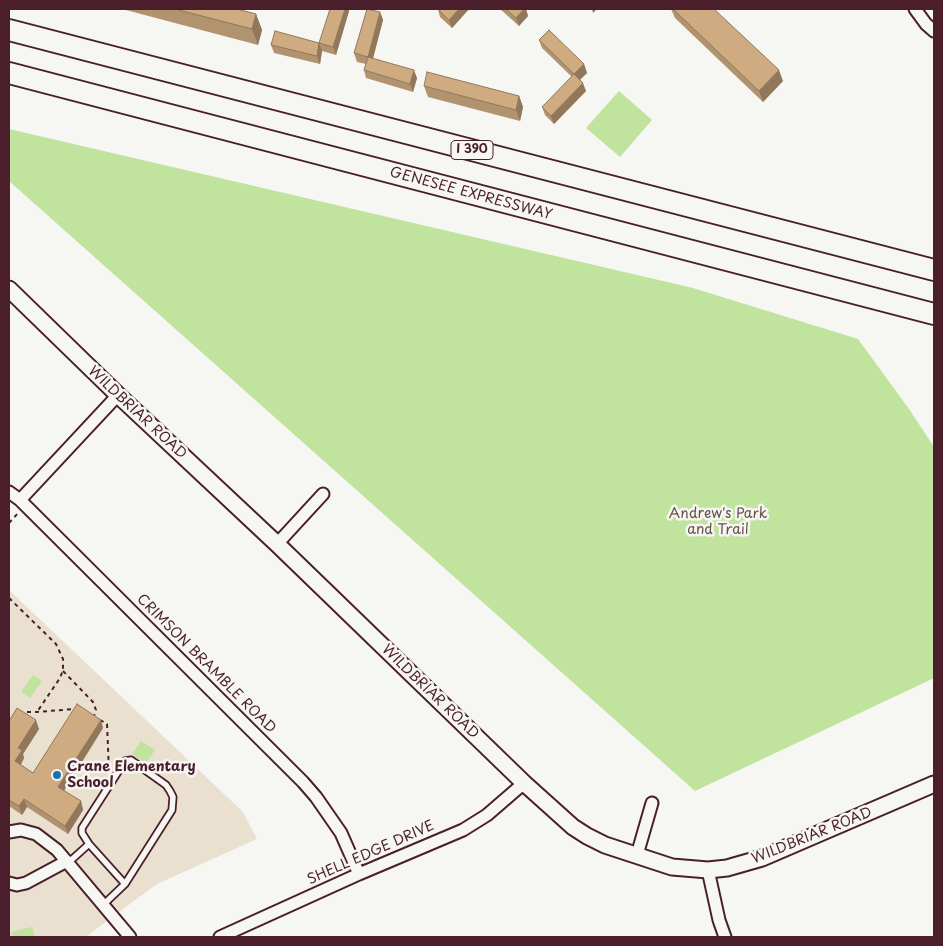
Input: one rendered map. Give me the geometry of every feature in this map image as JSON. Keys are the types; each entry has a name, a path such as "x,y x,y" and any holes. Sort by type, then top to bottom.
{"highway":[{"name":"I 390","path":"9,30 934,270"},
{"name":"GENESEE EXPRESSWAY","path":"9,73 934,314"},
{"path":"9,81 147,110"}],"street":[{"path":"915,9 934,31"},
{"name":"WILDBRIAR ROAD","path":"9,289 524,783 573,827 605,845 672,867 708,870 727,868 762,858 934,784"},
{"path":"22,503 118,395"},
{"name":"CRIMSON BRAMBLE ROAD","path":"9,492 303,782 316,797 341,834 359,874"},
{"path":"277,544 323,494"},
{"name":"SHELL EDGE DRIVE","path":"220,937 359,874 463,830 487,815 524,783"},
{"path":"637,855 652,803"},
{"path":"9,832 21,830 36,834 57,850 130,937"},
{"path":"9,883 17,885 26,883 68,862"},
{"path":"708,870 714,901 725,937"}],"lane":[{"path":"103,904 125,884 172,810 173,797 166,785 153,774 129,759 125,761 81,830 83,837 125,884"},
{"path":"68,862 89,844"}],"path":[{"path":"9,523 22,503"},
{"path":"9,598 56,644 62,658 63,670 60,678 37,712"},
{"path":"63,670 93,702 96,710 94,716"},
{"path":"16,716 20,711 37,712 82,708"},
{"path":"88,712 107,724 109,785"}],"shaded area":[{"path":"9,590 243,812 257,839 157,884 87,937 9,937"}],"green space":[{"path":"619,91 652,120 620,157 586,128"},
{"name":"Andrew's Park and Trail","path":"9,129 693,288 858,339 934,447 934,678 695,791 9,181"},
{"path":"33,675 42,681 30,698 21,692"},
{"path":"141,741 155,750 146,763 132,754"},
{"path":"32,927 35,937 13,937 11,932"}],"building":[{"path":"175,9 237,9 256,14 252,29"},
{"path":"330,9 345,9 333,47 319,43"},
{"path":"367,9 380,12 368,57 354,53"},
{"path":"438,9 459,9 449,20"},
{"path":"506,9 524,9 516,18"},
{"path":"673,9 714,9 779,70 759,91"},
{"path":"549,30 584,64 574,74 539,40"},
{"path":"275,31 319,43 317,56 271,45"},
{"path":"368,57 414,70 410,84 364,70"},
{"path":"427,72 519,96 516,110 424,86"},
{"path":"574,74 583,83 551,116 542,107"},
{"name":"Crane Elementary School","path":"77,704 101,720 58,787 81,801 65,826 24,799 19,806 9,800 9,721 17,708 36,720 18,748 22,750 15,761 33,773"}],"place":[{"name":"Crane Elementary School","path":"57,775"}]}
